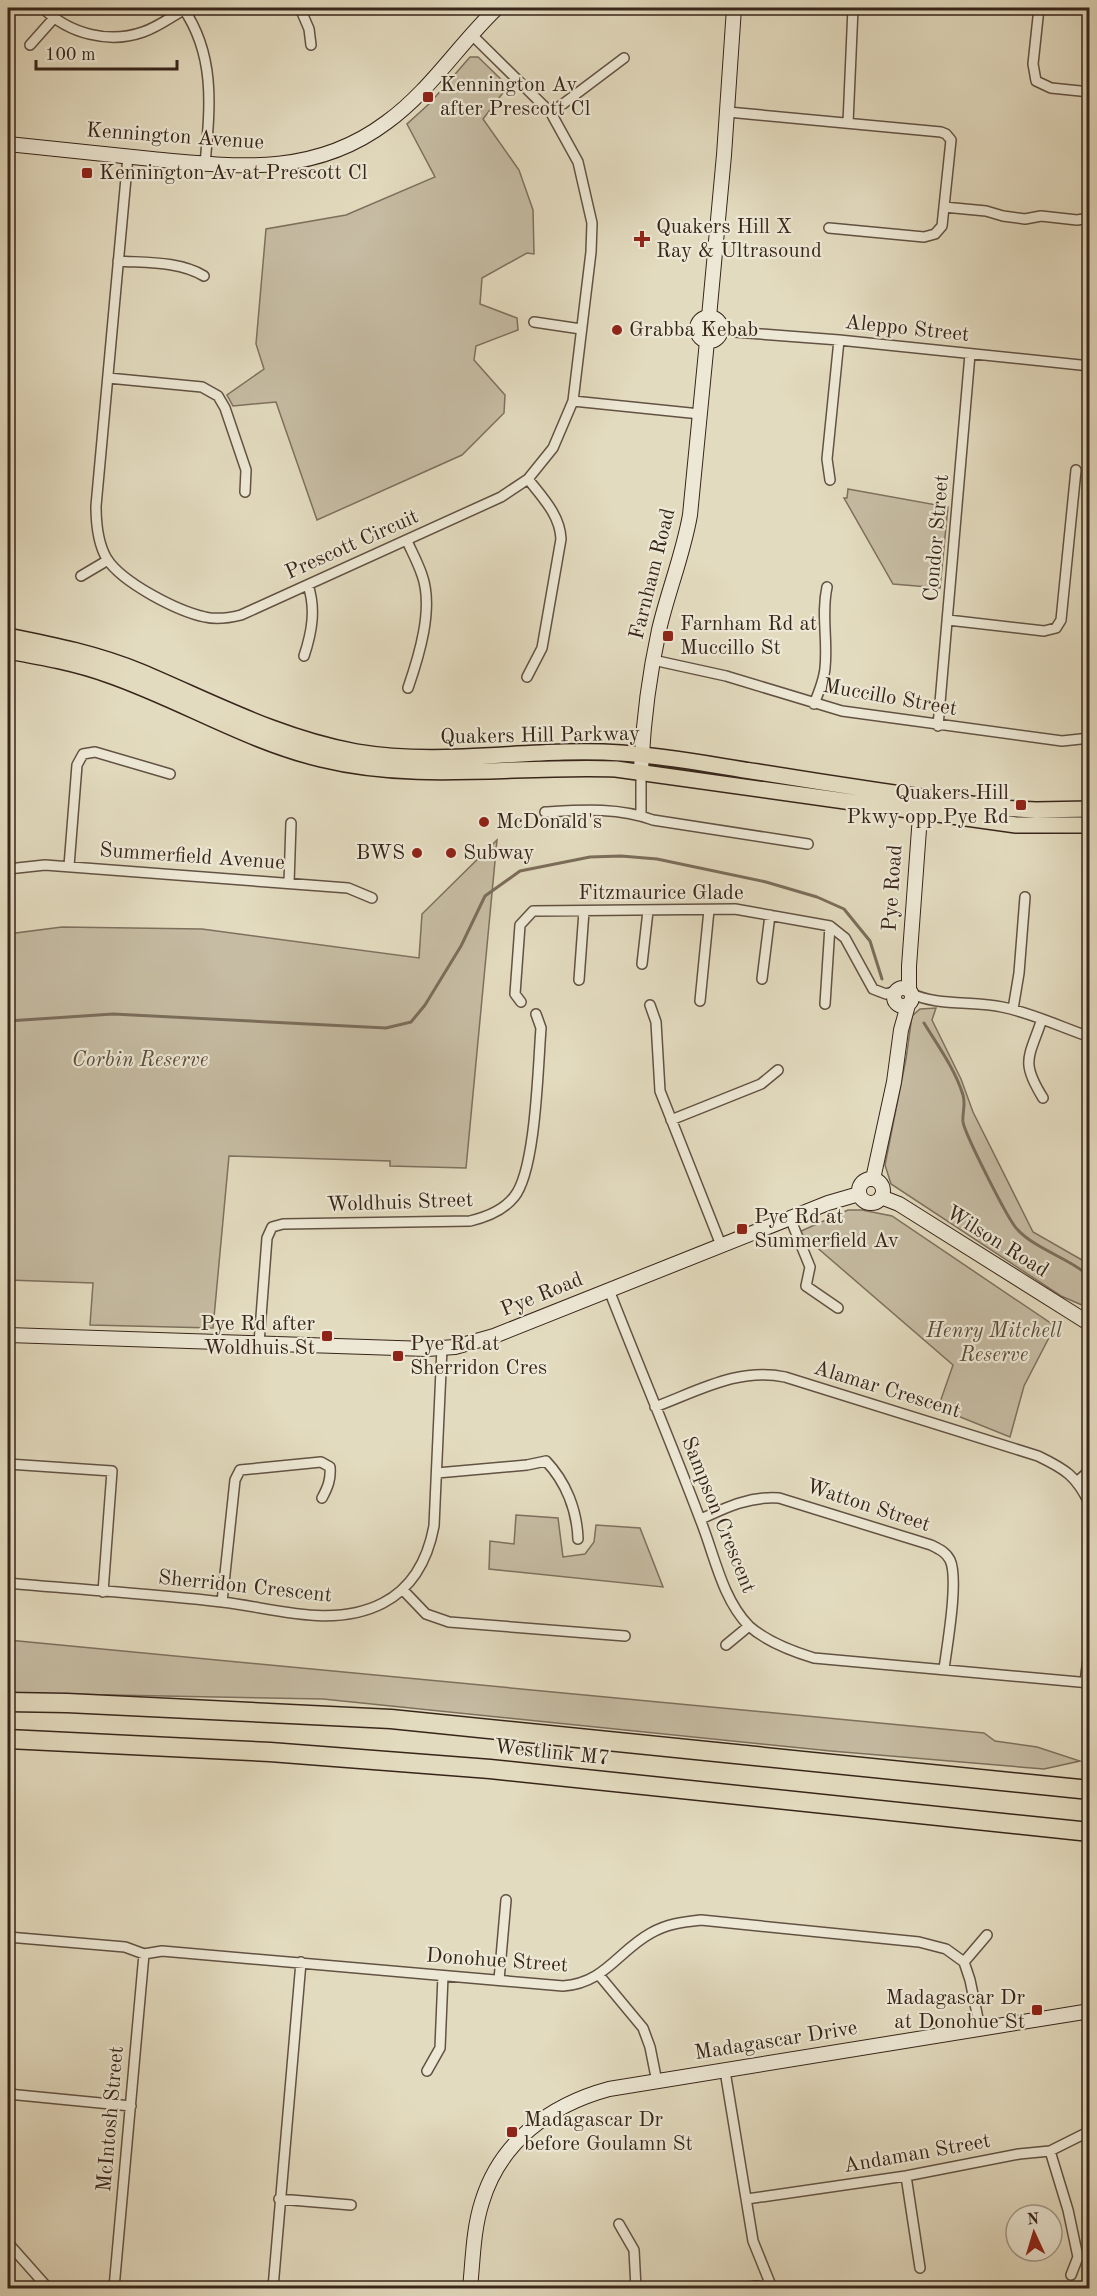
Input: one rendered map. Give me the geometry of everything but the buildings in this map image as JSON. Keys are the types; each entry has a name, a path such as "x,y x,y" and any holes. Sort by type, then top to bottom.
{"highway":[{"name":"Westlink M7","path":"8,1702 391,1719 1089,1790"},
{"name":"Westlink M7","path":"8,1739 270,1752 490,1768 1089,1832"}],"main road":[{"name":"Quakers Hill Parkway","path":"8,636 99,656 139,671 261,725 317,743 355,751 405,758 445,759 554,753 642,755 921,805 1016,825 1089,825"},
{"name":"Quakers Hill Parkway","path":"8,651 60,661 109,675 274,745 336,763 371,769 473,773 586,768 641,771 921,805 1024,810 1089,809"}],"street":[{"path":"44,8 54,18 76,30 117,37 143,32 184,8 197,31 208,67 210,96 205,164"},
{"path":"300,8 309,29 311,45"},
{"name":"Kennington Avenue","path":"8,144 238,166 280,165 318,157 350,145 378,129 400,112 423,90 497,8"},
{"path":"709,317 728,112 734,8"},
{"path":"848,123 853,8 916,8"},
{"path":"1039,8 1033,64 1036,81 1042,86 1051,88 1089,92"},
{"path":"30,45 54,18"},
{"name":"Prescott Circuit","path":"128,156 96,517 99,538 108,560 131,582 149,594 197,615 213,619 241,615 501,497 528,479 553,448 573,401 591,252 592,223 578,162 551,113 472,35"},
{"path":"551,113 624,58"},
{"path":"728,112 941,132 951,140 942,226 935,234 924,237 830,228"},
{"path":"944,207 986,211 1025,219 1041,216 1077,220 1089,218"},
{"path":"118,261 181,267 204,276"},
{"path":"709,317 718,321 721,331 718,338 707,341 700,338 697,327 703,319 709,317"},
{"path":"534,322 581,329"},
{"name":"Aleppo Street","path":"721,331 839,340 1089,366"},
{"path":"830,480 826,459 839,340"},
{"name":"Farnham Road","path":"637,816 653,660 686,540 707,341"},
{"name":"Condor Street","path":"938,726 970,354"},
{"path":"108,378 202,387 218,396 225,408 246,470 245,492"},
{"path":"573,401 700,414"},
{"path":"948,620 1044,631 1056,628 1061,620 1076,470"},
{"path":"527,677 542,648 561,539 560,526 528,479"},
{"path":"407,540 422,574 426,595 423,641 408,688"},
{"path":"81,576 108,560"},
{"path":"304,656 311,632 313,608 308,585"},
{"path":"814,704 826,665 823,609 827,587"},
{"name":"Muccillo Street","path":"653,660 726,676 842,711 938,726 1062,741 1089,738"},
{"path":"69,866 77,765 83,754 95,752 170,774"},
{"name":"Pye Road","path":"873,1179 894,1082 901,1030 903,997 909,966 921,805"},
{"path":"544,812 601,810 808,844"},
{"path":"289,883 291,823"},
{"name":"Summerfield Avenue","path":"8,869 34,865 69,866 289,883 348,888 372,898"},
{"path":"1013,1010 1019,973 1024,897"},
{"name":"Fitzmaurice Glade","path":"521,1002 514,994 520,925 533,911 735,909 830,926"},
{"path":"700,1000 709,910"},
{"path":"579,980 584,911"},
{"path":"642,963 648,911"},
{"path":"762,979 770,915"},
{"path":"830,926 845,938 873,989 903,997 985,1004 1013,1010 1089,1037"},
{"path":"825,1004 830,926"},
{"path":"650,1005 657,1022 659,1082 671,1120 721,1245"},
{"name":"Woldhuis Street","path":"259,1343 269,1224 470,1221 484,1218 506,1206 522,1185 529,1159 541,1028 536,1014"},
{"path":"1042,1019 1028,1064 1030,1076 1043,1098"},
{"path":"671,1120 761,1084 778,1070"},
{"path":"873,1179 882,1186 881,1197 871,1203 859,1194 862,1182 873,1179"},
{"name":"Pye Road","path":"8,1335 442,1348 480,1341 790,1218 859,1194"},
{"name":"Wilson Road","path":"881,1197 899,1204 1089,1324"},
{"path":"790,1218 810,1267 806,1286 838,1308"},
{"name":"Sampson Crescent","path":"609,1290 725,1586 736,1609 749,1626 790,1650 814,1658 1087,1682"},
{"name":"Sherridon Crescent","path":"8,1583 222,1602 329,1616 366,1610 383,1603 403,1590 425,1558 431,1542 434,1526 442,1348"},
{"name":"Alamar Crescent","path":"655,1407 738,1376 766,1373 1038,1456 1078,1481"},
{"path":"437,1473 527,1465 546,1461 561,1477 578,1521 578,1539"},
{"path":"222,1602 235,1480 240,1470 321,1462 330,1467 331,1476 322,1498"},
{"path":"8,1464 112,1471 103,1592"},
{"path":"1089,1470 1078,1481 1089,1505"},
{"name":"Watton Street","path":"700,1519 748,1499 779,1498 932,1545 943,1551 950,1560 953,1586 944,1670"},
{"path":"403,1590 426,1614 449,1622 624,1636"},
{"path":"726,1645 749,1626"},
{"path":"1087,1682 1089,1644"},
{"path":"499,1980 506,1900"},
{"name":"Donohue Street","path":"8,1937 125,1947 144,1953 162,1951 563,1986 578,1985 599,1975 649,1934 673,1923 701,1920 919,1942 946,1949 964,1962"},
{"path":"980,2028 964,1962 987,1935"},
{"name":"McIntosh Street","path":"114,2289 144,1953"},
{"path":"273,2289 301,1962"},
{"path":"599,1975 644,2028 657,2082"},
{"path":"427,2071 440,2048 443,1976"},
{"name":"Madagascar Drive","path":"470,2289 478,2216 496,2169 509,2149 523,2134 562,2106 588,2095 657,2082 1089,2012"},
{"path":"725,2071 753,2241 770,2286 740,2289"},
{"path":"8,2094 131,2106"},
{"name":"Andaman Street","path":"747,2199 906,2176 1019,2154 1050,2151 1089,2130"},
{"path":"1050,2151 1068,2210 1078,2257 1071,2275"},
{"path":"906,2176 920,2268"},
{"path":"279,2199 351,2205"},
{"path":"619,2224 634,2250 636,2289"},
{"path":"8,2243 48,2289"}],"green space":[{"path":"470,57 478,57 508,86 483,119 519,170 533,210 534,254 527,253 482,278 480,304 517,318 518,330 476,346 474,360 505,395 504,413 462,455 317,520 276,402 233,406 227,395 264,369 256,344 266,229 346,215 435,177 407,124 430,103"},
{"path":"848,489 948,507 940,588 893,584 844,498 847,498"},
{"name":"Corbin Reserve","path":"497,840 466,1168 390,1166 390,1161 229,1156 213,1328 90,1325 93,1283 8,1280 8,934 62,927 202,929 419,958 422,914"},
{"path":"936,1008 932,1020 961,1079 973,1112 1033,1232 1089,1264 1089,1308 1061,1296 891,1184 885,1165 912,1016 920,1009"},
{"name":"Henry Mitchell Reserve","path":"848,1210 862,1210 892,1216 1055,1326 1024,1386 1010,1437 938,1408 953,1365 799,1232"},
{"path":"516,1515 558,1518 563,1557 585,1554 594,1542 596,1525 640,1528 663,1587 489,1569 490,1541 514,1544"},
{"path":"8,1640 984,1733 995,1741 1037,1747 1080,1761 1044,1769 831,1751 323,1699 8,1693"}],"waterway":[{"path":"8,1021 113,1014 386,1028 411,1022 425,1005 461,946 485,896 520,871 590,857 621,856 657,859 766,882 817,897 844,909 870,941 882,979"},
{"path":"924,1023 960,1085 964,1099 963,1122 966,1130 987,1177 1012,1222 1034,1243 1074,1265 1090,1277"}],"railway":[{"path":"8,2278 16,2288"}],"place":[{"name":"Kennington Av after Prescott Cl","path":"428,97"},
{"name":"Kennington Av at Prescott Cl","path":"87,173"},
{"name":"Quakers Hill X Ray & Ultrasound","path":"642,239"},
{"name":"Grabba Kebab","path":"617,330"},
{"name":"Farnham Rd at Muccillo St","path":"668,636"},
{"name":"Quakers Hill Pkwy opp Pye Rd","path":"1021,805"},
{"name":"McDonald's","path":"484,822"},
{"name":"BWS","path":"417,853"},
{"name":"Subway","path":"451,853"},
{"name":"Pye Rd at Summerfield Av","path":"742,1229"},
{"name":"Pye Rd after Woldhuis St","path":"327,1336"},
{"name":"Pye Rd at Sherridon Cres","path":"398,1356"},
{"name":"Madagascar Dr at Donohue St","path":"1037,2010"},
{"name":"Madagascar Dr before Goulamn St","path":"512,2132"}]}
